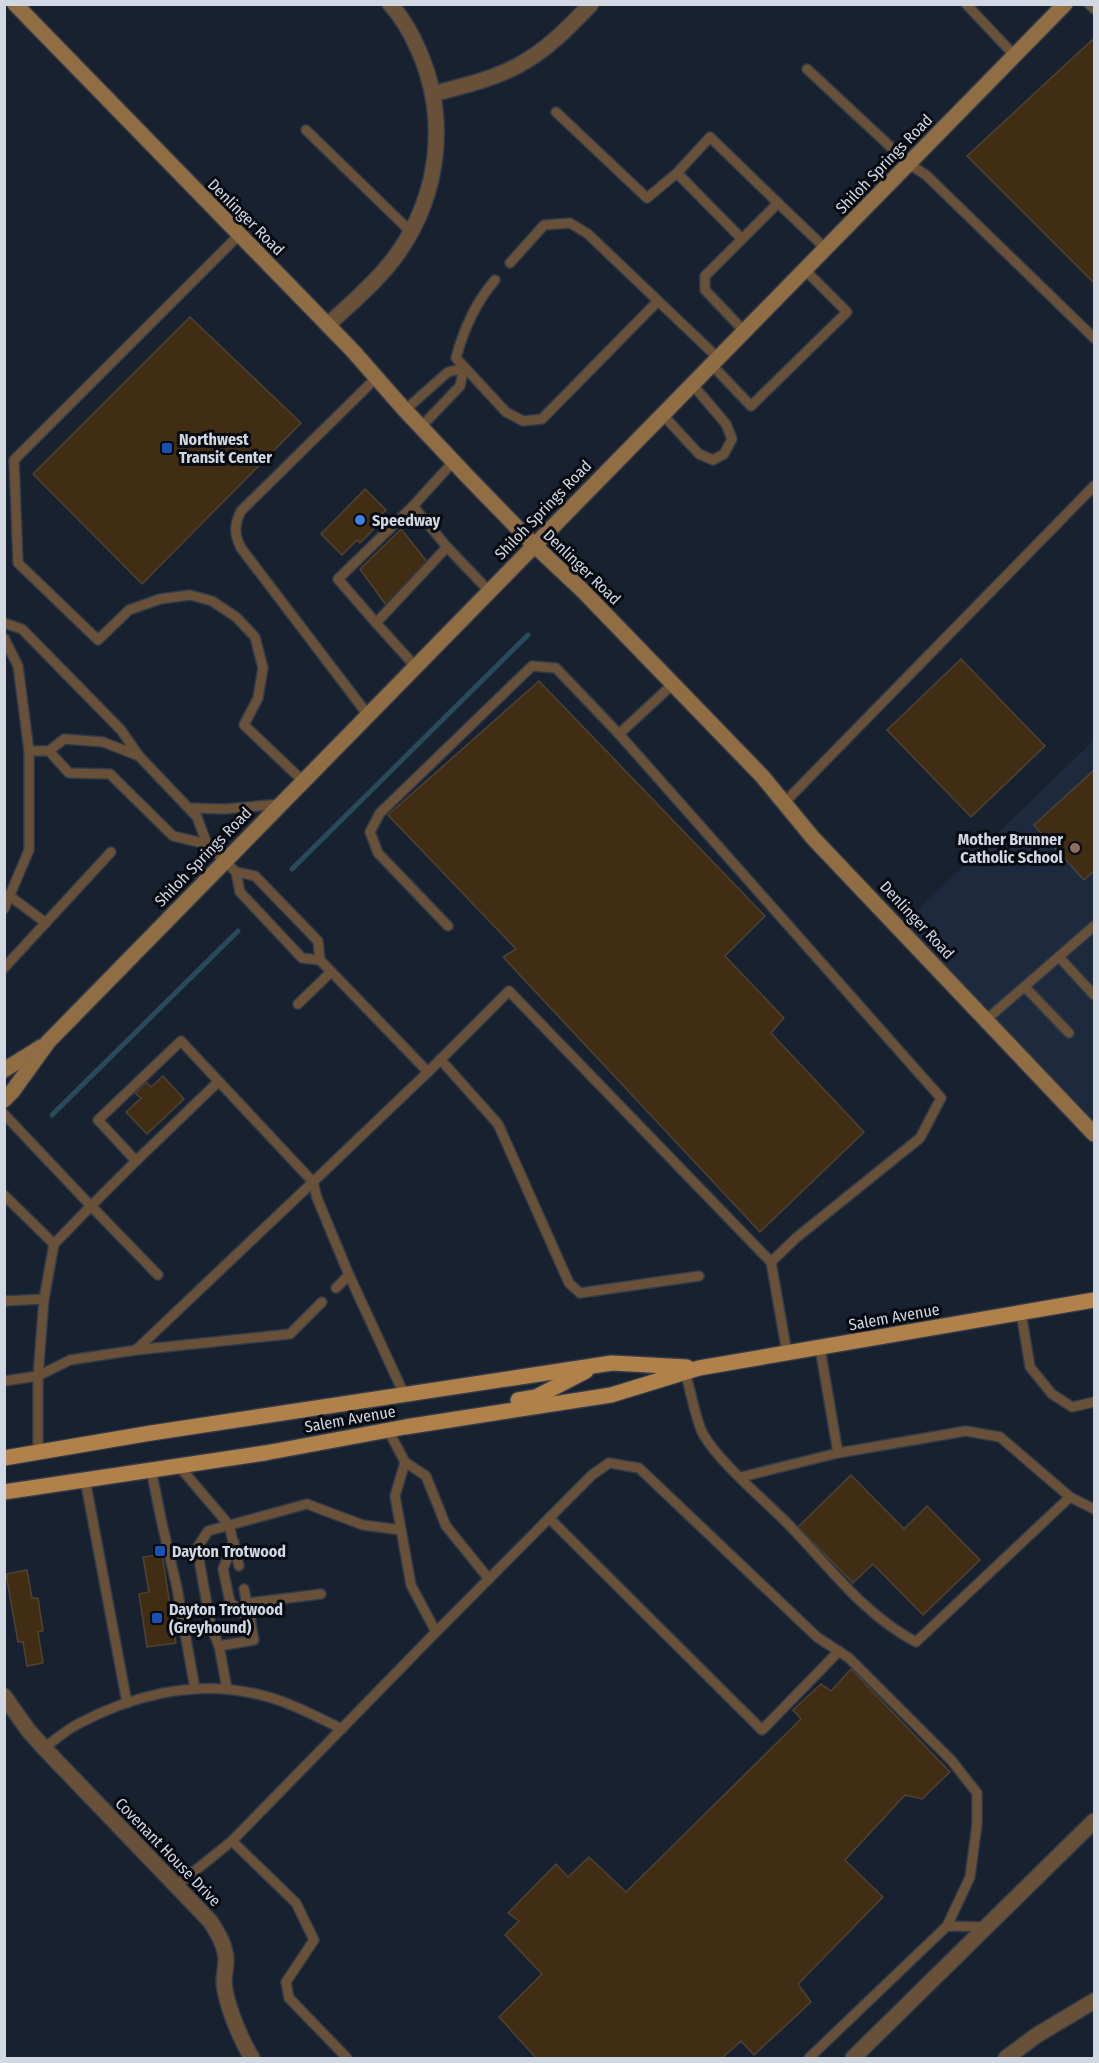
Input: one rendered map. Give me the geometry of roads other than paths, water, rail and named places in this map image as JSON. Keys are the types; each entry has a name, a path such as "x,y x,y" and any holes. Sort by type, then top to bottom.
{"main road":[{"name":"Denlinger Road","path":"15,4 328,325 453,462 534,545 582,590 762,776 813,838 1095,1134"},
{"name":"Shiloh Springs Road","path":"4,1100 48,1042 1065,4"},
{"name":"Shiloh Springs Road","path":"4,1070 48,1042"},
{"name":"Salem Avenue","path":"4,1492 265,1453 388,1430 611,1395 692,1370 1095,1300"},
{"name":"Salem Avenue","path":"4,1458 612,1363 692,1370"},
{"path":"388,1430 429,1416 536,1397 597,1365"}],"street":[{"path":"328,325 379,276 398,254 426,200 436,156 437,129 433,94 425,66 415,42 390,4"},
{"path":"433,94 484,80 516,67 539,53 560,36 591,4"},
{"name":"Covenant House Drive","path":"4,1696 44,1748 210,1921 219,1935 226,1956 224,1984 233,2017 252,2058"},
{"path":"853,2058 1095,1821"},
{"path":"1006,2058 1036,2035 1095,2001"}],"lane":[{"path":"966,4 1015,56"},
{"path":"1089,4 1095,9"},
{"path":"807,69 909,164 926,175 1095,338"},
{"path":"556,112 647,198 676,173 710,137 826,249"},
{"path":"306,130 411,232"},
{"path":"676,173 742,239"},
{"path":"744,331 705,290 705,276 778,203"},
{"path":"510,263 544,225 570,223 588,234 658,301 714,361 751,406 847,312 805,270"},
{"path":"239,235 14,460 18,563 98,640 129,610 160,598 190,595 212,602 236,616 255,637 263,668 258,698 244,725 303,781"},
{"path":"495,280 480,297 463,332 456,358 506,412 523,421 542,419 658,301"},
{"path":"405,410 448,372 464,368"},
{"path":"421,427 460,386 464,368"},
{"path":"368,714 241,548 235,536 235,523 241,511 376,378"},
{"path":"662,414 699,454 714,460 724,454 732,439 726,424 692,384"},
{"path":"415,666 338,579 413,506 453,462"},
{"path":"784,803 1095,486"},
{"path":"413,506 447,548 489,591"},
{"path":"376,623 447,548"},
{"path":"4,623 22,630 121,730 139,756 197,817 207,844 236,872 255,876 318,941 320,960 428,1072"},
{"path":"4,638 18,666 29,751 29,850 4,909"},
{"path":"448,926 378,853 370,832 380,813 532,666 556,668 619,734 941,1098 920,1138 796,1238 771,1262"},
{"path":"619,734 673,684"},
{"path":"48,752 64,739 103,742 139,756"},
{"path":"29,751 48,752 69,773 110,774 172,836 207,844"},
{"path":"189,808 224,809 281,804"},
{"path":"4,968 111,852"},
{"path":"236,872 240,892 302,958 320,960"},
{"path":"11,897 46,922"},
{"path":"986,1020 1091,929 1095,940"},
{"path":"1059,957 1095,995"},
{"path":"298,1004 331,972"},
{"path":"1025,987 1070,1033"},
{"path":"136,1350 428,1072 509,991 771,1262 787,1353"},
{"path":"136,1161 98,1120 181,1041 313,1182 317,1198 349,1275 404,1394"},
{"path":"440,1059 498,1124 569,1283 580,1293 699,1276"},
{"path":"38,1452 38,1376 44,1299 54,1244 218,1082"},
{"path":"4,1114 158,1275"},
{"path":"4,1195 54,1244"},
{"path":"336,1288 349,1275"},
{"path":"4,1301 44,1299"},
{"path":"4,1381 38,1376 70,1360 136,1350 290,1334 322,1302"},
{"path":"1021,1312 1030,1367 1052,1394 1072,1407 1095,1402"},
{"path":"820,1348 838,1453"},
{"path":"692,1370 703,1434 724,1460 787,1523 847,1590 893,1630 916,1642 1070,1497"},
{"path":"388,1430 405,1462 426,1476 446,1526 489,1579"},
{"path":"741,1477 838,1453 966,1431 1000,1437 1070,1497 1095,1509"},
{"path":"405,1462 396,1496 411,1585 436,1632"},
{"path":"176,1886 232,1841 592,1475 609,1463 639,1468 818,1637 849,1658 952,1761 977,1793 977,1824 970,1877 947,1926 809,2058"},
{"path":"178,1465 229,1525 239,1566"},
{"path":"152,1469 195,1689"},
{"path":"85,1479 127,1703"},
{"path":"227,1689 219,1646 211,1627 197,1548 208,1531 307,1504 363,1525 401,1530"},
{"path":"549,1518 762,1730 839,1652"},
{"path":"234,1542 223,1569 230,1602 250,1621"},
{"path":"219,1646 254,1640 244,1589"},
{"path":"248,1603 321,1594"},
{"path":"44,1748 76,1725 102,1712 156,1694 195,1689 227,1689 253,1693 295,1706 342,1729"},
{"path":"232,1841 296,1903 314,1940 286,1982 289,1998 347,2058"},
{"path":"947,1926 987,1927"}],"waterway":[{"path":"292,869 528,635"},
{"path":"52,1115 238,931"}],"place":[{"name":"Northwest Transit Center","path":"167,448"},
{"name":"Speedway","path":"360,520"},
{"name":"Mother Brunner Catholic School","path":"1075,848"},
{"name":"Dayton Trotwood","path":"160,1551"},
{"name":"Dayton Trotwood (Greyhound)","path":"157,1618"}]}
